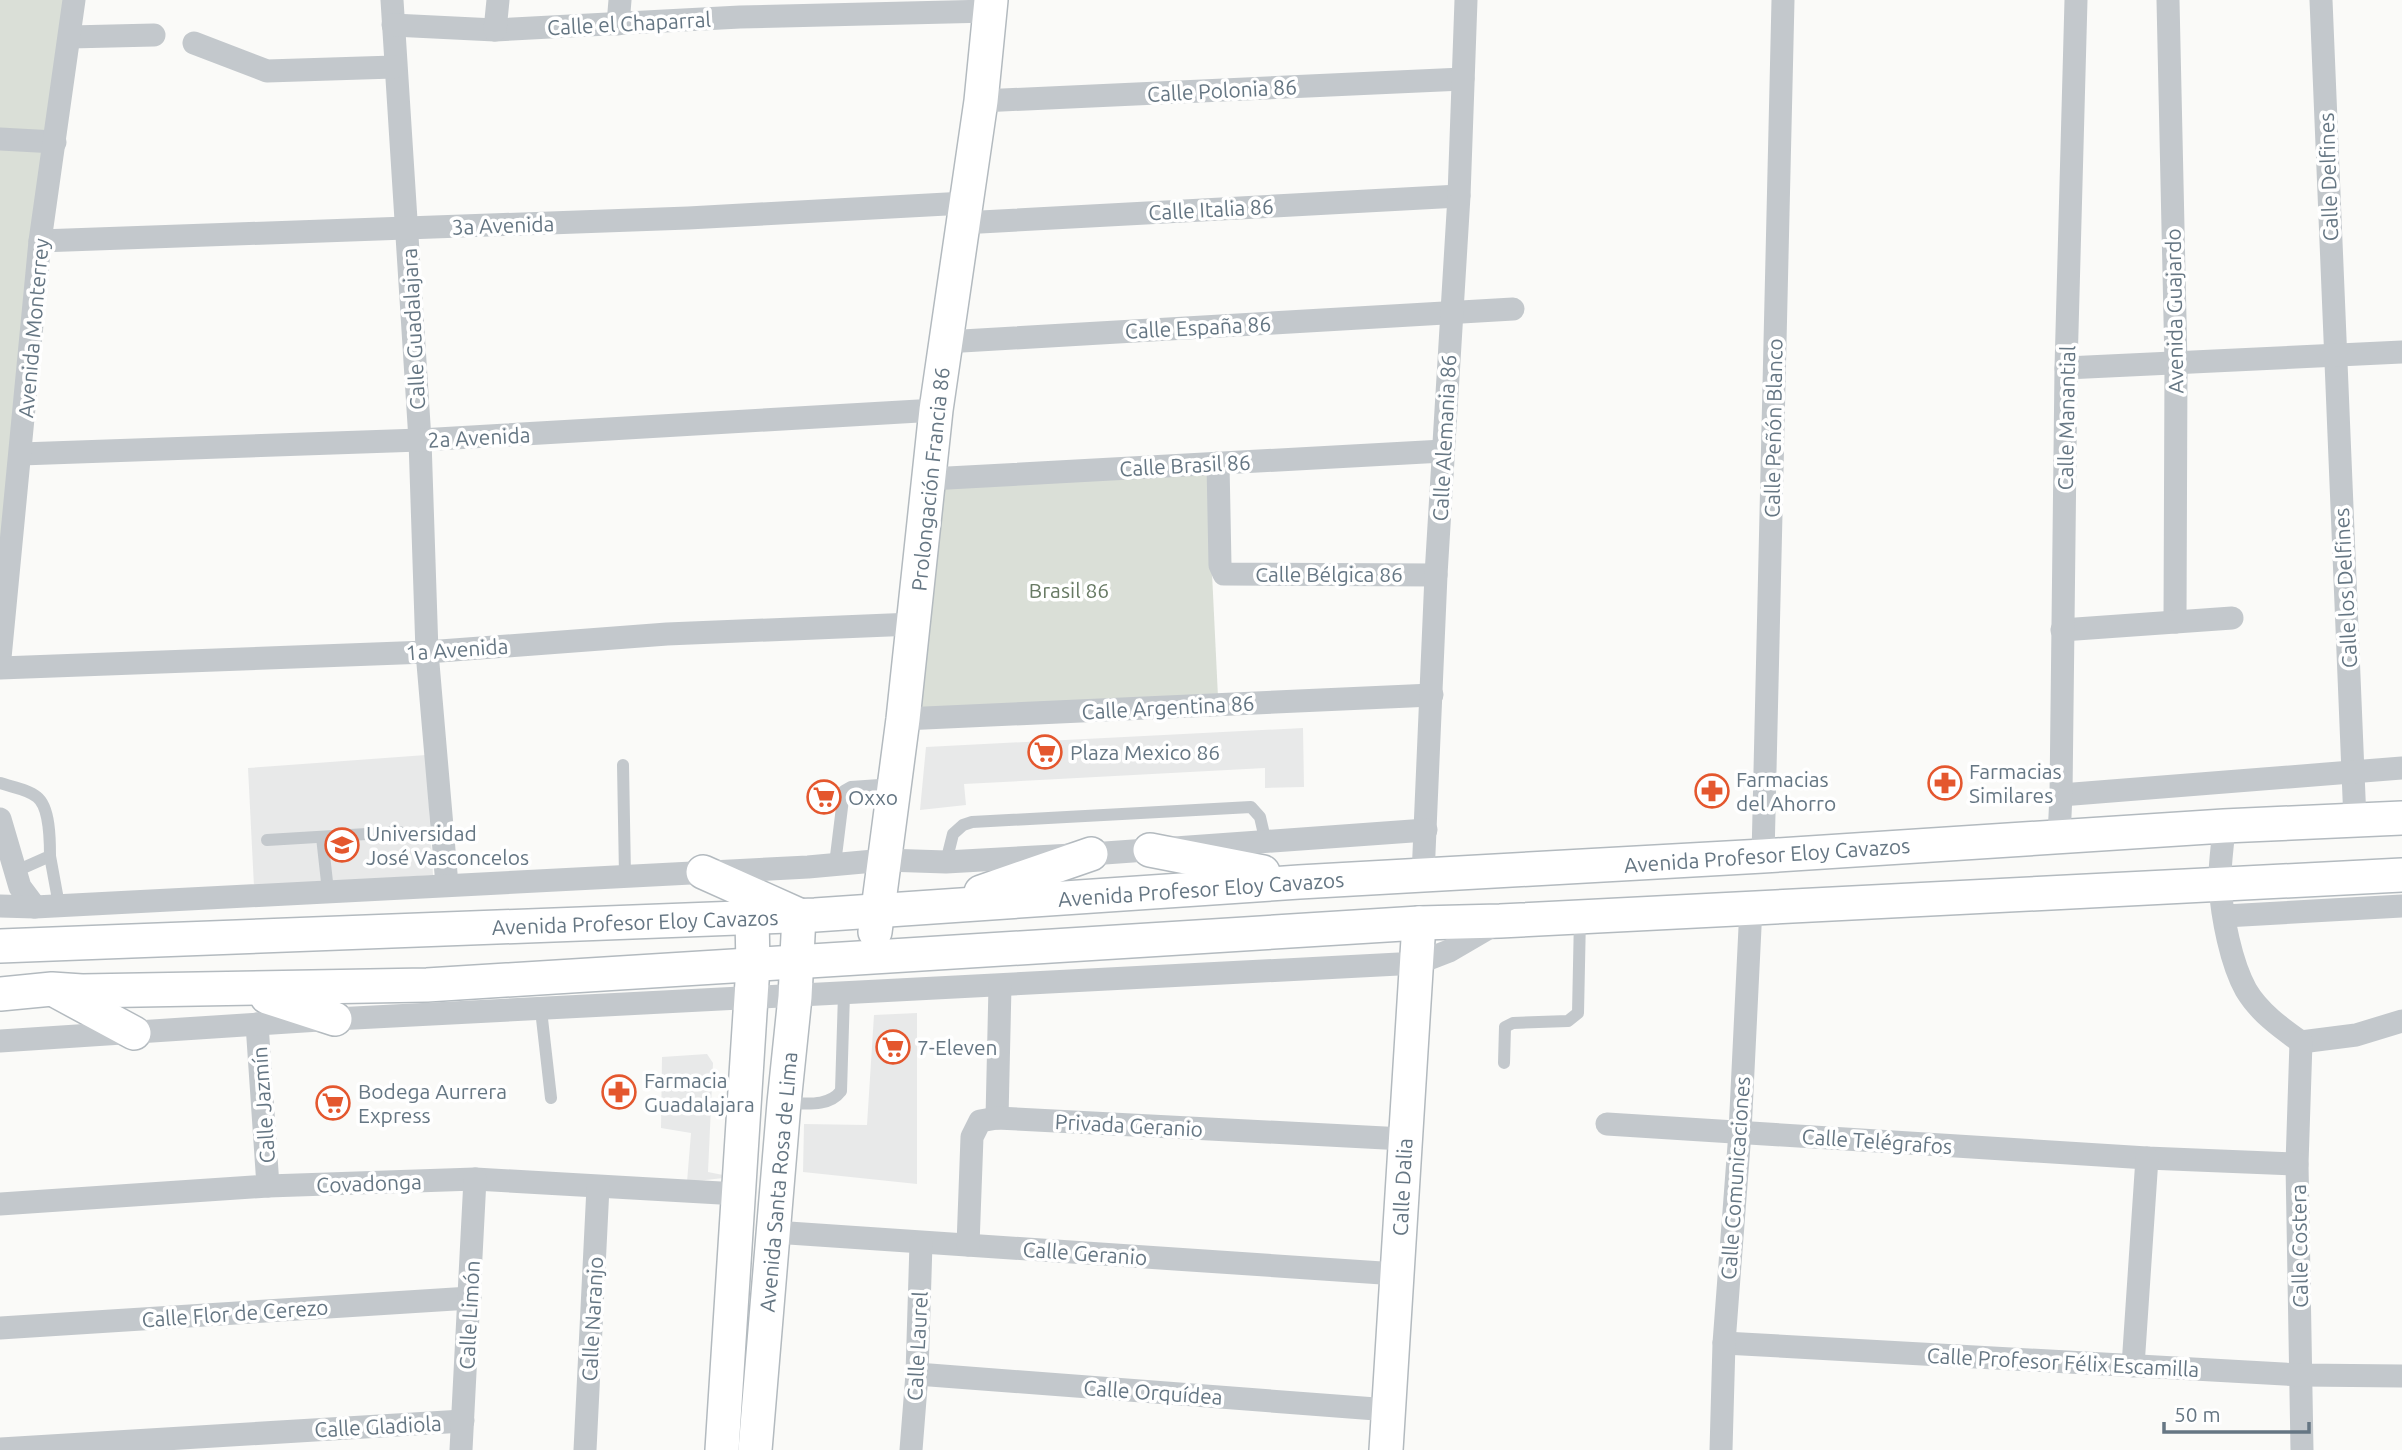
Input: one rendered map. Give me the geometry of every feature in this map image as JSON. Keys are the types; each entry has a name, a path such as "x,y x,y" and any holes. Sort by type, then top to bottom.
{"main road":[{"name":"Prolongación Francia 86","path":"872,959 903,719 936,411 981,101 991,6"},
{"name":"Avenida Profesor Eloy Cavazos","path":"0,946 752,918 1299,882 2224,826 2402,818"},
{"path":"1150,850 1299,882"},
{"path":"946,906 1091,854"},
{"path":"703,872 799,915"},
{"path":"0,994 52,989 82,991 427,985 1419,923 1751,907 2222,900 2402,875"},
{"name":"Avenida Santa Rosa de Lima","path":"755,1450 795,997 799,915"},
{"name":"Avenida Santa Rosa de Lima","path":"722,1450 753,966 752,918"},
{"name":"Calle Dalia","path":"1386,1450 1419,923"},
{"path":"0,962 134,1033"},
{"path":"241,988 335,1019"}],"street":[{"name":"Avenida Monterrey","path":"0,658 40,242 74,0"},
{"name":"Calle Guadalajara","path":"392,0 394,67 408,229 420,440 427,652 447,885"},
{"path":"495,30 498,0"},
{"path":"618,24 620,0"},
{"name":"Calle Alemania 86","path":"1423,876 1436,575 1460,196 1466,0"},
{"name":"Calle Peñón Blanco","path":"1763,856 1783,0"},
{"name":"Calle Manantial","path":"2059,836 2066,368 2076,0"},
{"name":"Avenida Guajardo","path":"2168,0 2176,364 2175,622"},
{"name":"Calle Delfines","path":"2321,0 2335,354"},
{"name":"Calle el Chaparral","path":"393,24 495,30 618,24 741,9 991,6"},
{"path":"70,37 154,35"},
{"path":"194,43 267,71 394,67"},
{"name":"Calle Polonia 86","path":"981,101 1463,79"},
{"path":"0,139 54,142"},
{"name":"Calle Italia 86","path":"964,213 1460,196"},
{"name":"3a Avenida","path":"40,242 688,218 964,213"},
{"name":"Calle España 86","path":"946,342 1513,310"},
{"path":"2066,368 2402,352"},
{"name":"Calle los Delfines","path":"2335,354 2355,821"},
{"name":"2a Avenida","path":"21,454 420,440 936,411"},
{"name":"Calle Brasil 86","path":"929,479 1443,452"},
{"name":"Calle Bélgica 86","path":"1218,463 1222,573 1436,575"},
{"path":"2062,630 2232,618"},
{"name":"1a Avenida","path":"0,668 427,652 667,634 913,624"},
{"name":"Calle Argentina 86","path":"903,719 1432,695"},
{"path":"2061,795 2402,768"},
{"path":"0,818 14,872 24,893 35,907"},
{"path":"2224,826 2222,900 2235,967 2247,992 2275,1024 2301,1042 2356,1035 2401,1023"},
{"path":"0,906 35,907 885,860 946,862 1266,843 1426,830"},
{"path":"2222,900 2402,906"},
{"name":"Calle Comunicaciones","path":"1721,1450 1724,1343 1740,1132 1751,907"},
{"path":"0,1041 335,1019 1418,964 1448,951 1500,921"},
{"path":"968,1245 972,1137 980,1122 997,1118 1000,986"},
{"name":"Calle Jazmín","path":"257,1024 268,1186"},
{"name":"Calle Costera","path":"2301,1042 2297,1164 2302,1450"},
{"name":"Privada Geranio","path":"997,1118 1404,1139"},
{"name":"Calle Telégrafos","path":"1606,1124 2147,1158 2297,1164"},
{"path":"2133,1366 2147,1158"},
{"name":"Covadonga","path":"0,1204 268,1186 475,1179 738,1194"},
{"name":"Calle Limón","path":"461,1450 475,1179"},
{"name":"Calle Naranjo","path":"585,1450 598,1187"},
{"name":"Calle Geranio","path":"774,1232 1397,1274"},
{"name":"Calle Laurel","path":"911,1450 917,1374 921,1242"},
{"name":"Calle Flor de Cerezo","path":"0,1328 470,1298"},
{"name":"Calle Profesor Félix Escamilla","path":"1724,1343 2301,1375 2402,1376"},
{"name":"Calle Orquídea","path":"917,1374 1390,1410"},
{"name":"Calle Gladiola","path":"0,1449 463,1421"}],"lane":[{"path":"623,765 625,876"},
{"path":"0,783 36,795 43,803 59,905"},
{"path":"835,864 844,791 850,787 895,785"},
{"path":"946,862 954,834 963,825 1024,818 1251,807 1260,817 1266,843"},
{"path":"267,840 400,832"},
{"path":"322,837 328,891"},
{"path":"14,872 50,856"},
{"path":"1504,1063 1505,1027 1513,1023 1568,1021 1578,1013 1580,917"},
{"path":"784,1103 828,1102 835,1099 841,1091 844,994"},
{"path":"541,1010 551,1098"}],"shaded area":[{"path":"1303,728 1304,787 1265,788 1265,768 964,784 966,805 920,810 926,747"},
{"name":"Universidad José Vasconcelos","path":"426,755 433,875 254,887 248,768"},
{"path":"917,1013 917,1184 803,1172 804,1124 867,1125 874,1015"},
{"path":"707,1054 713,1063 708,1172 733,1177 687,1182 691,1133 661,1128 662,1057"}],"green space":[{"path":"0,0 69,0 0,662"},
{"name":"Brasil 86","path":"1207,470 1218,697 913,712 938,481"}],"place":[{"name":"Plaza Mexico 86","path":"1045,752"},
{"name":"Farmacias Similares","path":"1945,783"},
{"name":"Farmacias del Ahorro","path":"1712,791"},
{"name":"Oxxo","path":"824,797"},
{"name":"Universidad José Vasconcelos","path":"342,845"},
{"name":"7-Eleven","path":"893,1047"},
{"name":"Farmacia Guadalajara","path":"619,1092"},
{"name":"Bodega Aurrera Express","path":"333,1103"}]}
